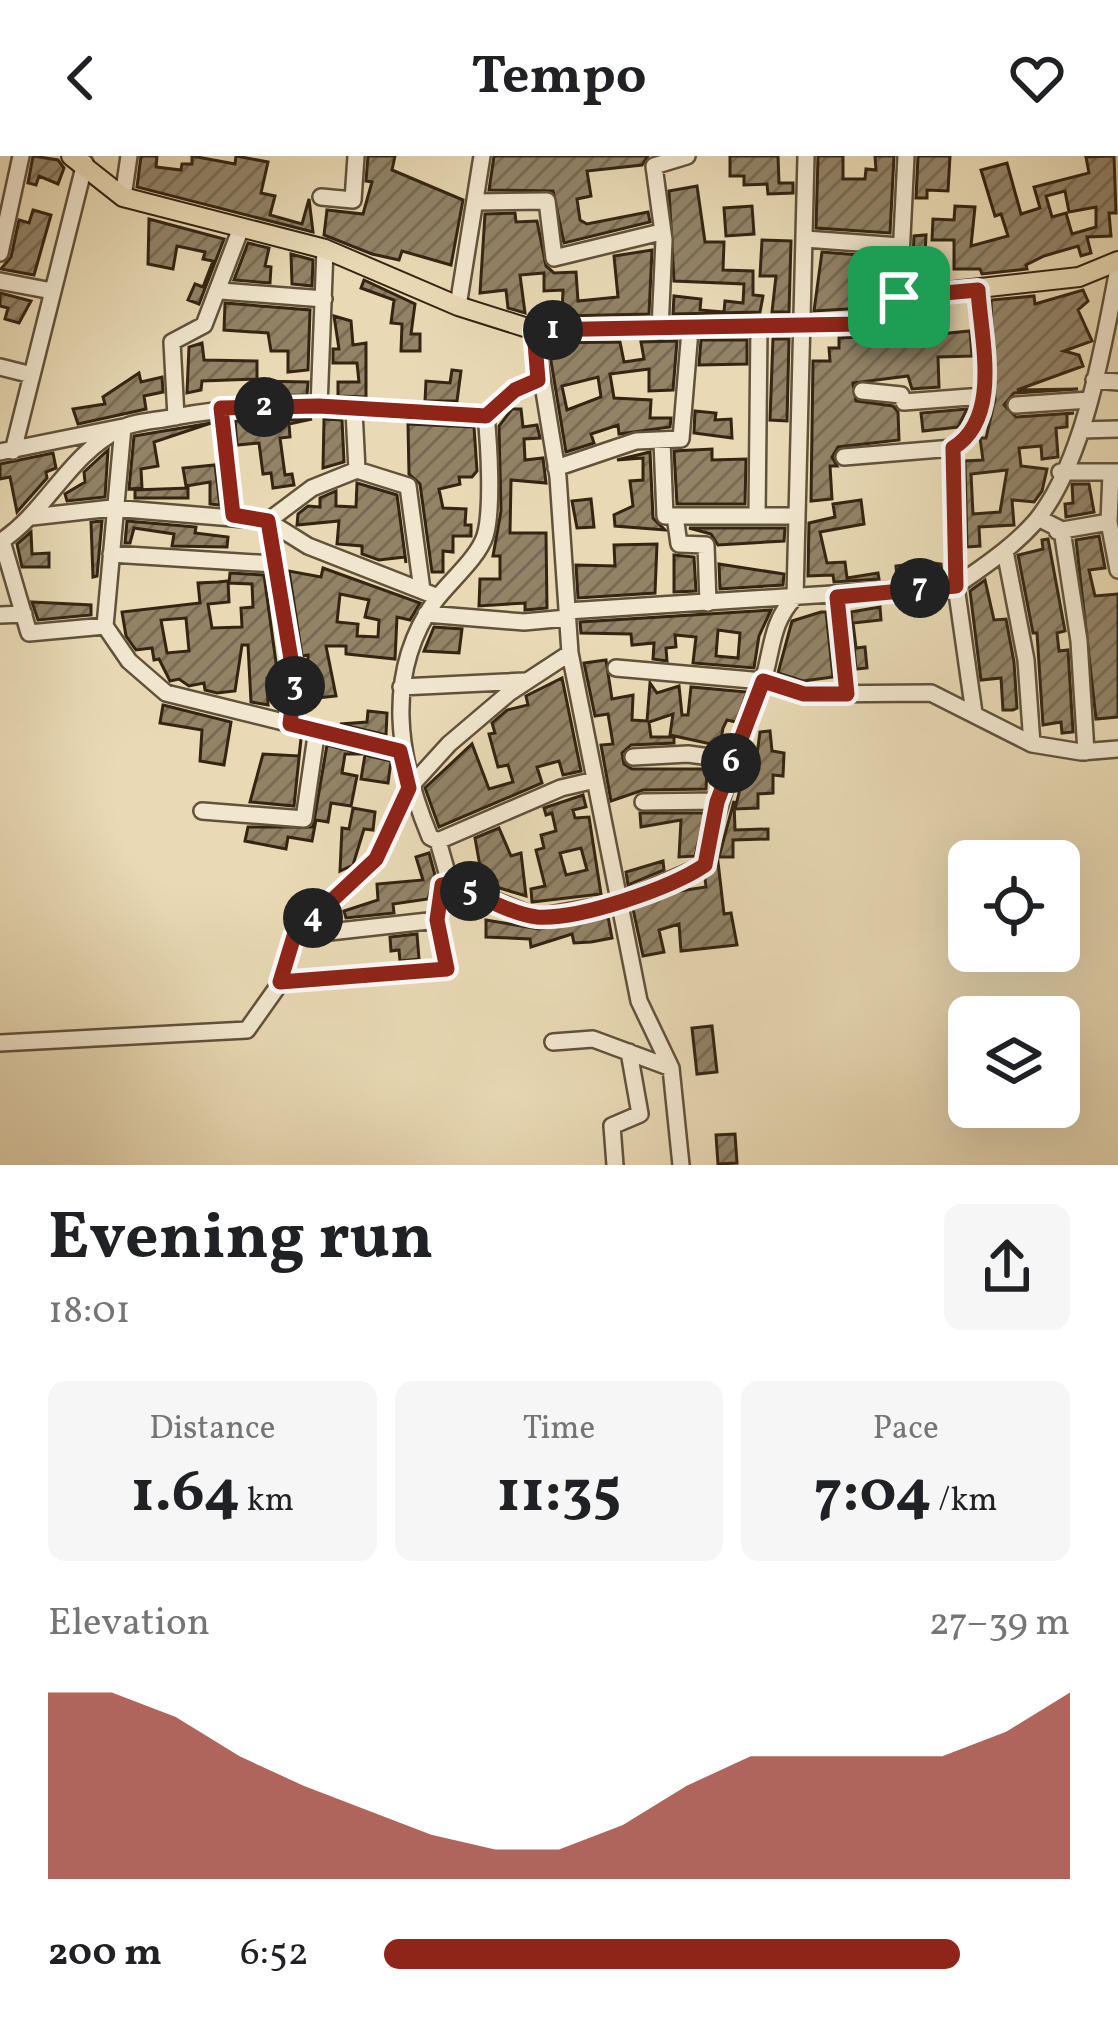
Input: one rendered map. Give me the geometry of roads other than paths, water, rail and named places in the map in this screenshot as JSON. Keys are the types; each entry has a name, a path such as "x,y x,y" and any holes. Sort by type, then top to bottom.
{"main road":[{"path":"78,160 123,197 325,249 458,306 534,330 860,324 884,313 899,297 1118,269"}],"street":[{"path":"0,253 21,156"},
{"path":"123,197 129,156"},
{"path":"321,196 353,200 356,156"},
{"path":"458,306 482,156"},
{"path":"660,331 661,232 654,166 687,156"},
{"path":"280,982 447,969 437,920 442,885 450,883 537,917 616,903 686,878 705,865 717,802 763,681 777,616 795,597 806,156"},
{"path":"899,297 906,156"},
{"path":"7,452 32,375 78,160"},
{"path":"478,202 547,201 554,258 661,232"},
{"path":"176,417 172,342 204,325 241,228"},
{"path":"805,239 899,246"},
{"path":"319,406 325,249"},
{"path":"426,614 524,622 567,614 956,586 1005,551 1038,518 1081,430 1112,335 1118,269"},
{"path":"0,280 52,291"},
{"path":"844,457 953,448 973,436 983,396 978,290"},
{"path":"220,291 324,299"},
{"path":"758,516 759,328"},
{"path":"534,330 538,380 556,468 570,653 639,1001 670,1068 681,1165"},
{"path":"556,468 636,441 682,439 690,330"},
{"path":"0,367 32,375"},
{"path":"7,452 221,408 319,406 486,416 515,390 538,380"},
{"path":"1094,380 1118,382"},
{"path":"862,391 901,395 904,402 983,396"},
{"path":"1016,405 1088,400"},
{"path":"221,408 233,515"},
{"path":"354,411 357,470"},
{"path":"430,593 485,536 486,416"},
{"path":"123,427 112,508 105,626 129,661 166,693 400,751"},
{"path":"105,626 29,633 1,542 32,517 80,456 123,427"},
{"path":"1081,430 1118,429"},
{"path":"662,441 665,516 796,516"},
{"path":"953,448 956,586 974,713"},
{"path":"268,521 312,488 357,470 408,487 430,593 401,687 400,751 409,788 430,837 438,841 450,883"},
{"path":"1060,472 1115,472 1109,522 1118,570"},
{"path":"32,517 112,508 268,521 308,545 430,593"},
{"path":"675,516 679,544 706,544 708,603"},
{"path":"1038,518 1062,530 1079,640 1086,752 1081,752"},
{"path":"268,521 295,683 290,724"},
{"path":"1057,531 1109,522"},
{"path":"1005,551 1026,660 1032,744"},
{"path":"111,554 274,564"},
{"path":"837,597 847,694"},
{"path":"0,615 24,614"},
{"path":"0,1043 247,1030 280,982 294,936 376,859 409,788 449,744 570,653"},
{"path":"616,668 763,681 804,694 931,693 1032,744 1081,752 1118,749"},
{"path":"401,687 527,681"},
{"path":"202,811 304,819 317,729"},
{"path":"633,757 688,754 732,760"},
{"path":"438,841 560,788 595,780"},
{"path":"643,802 717,802"},
{"path":"294,936 437,920"},
{"path":"553,1042 593,1039 670,1068"},
{"path":"615,1165 612,1126 640,1114 629,1052"}]}
